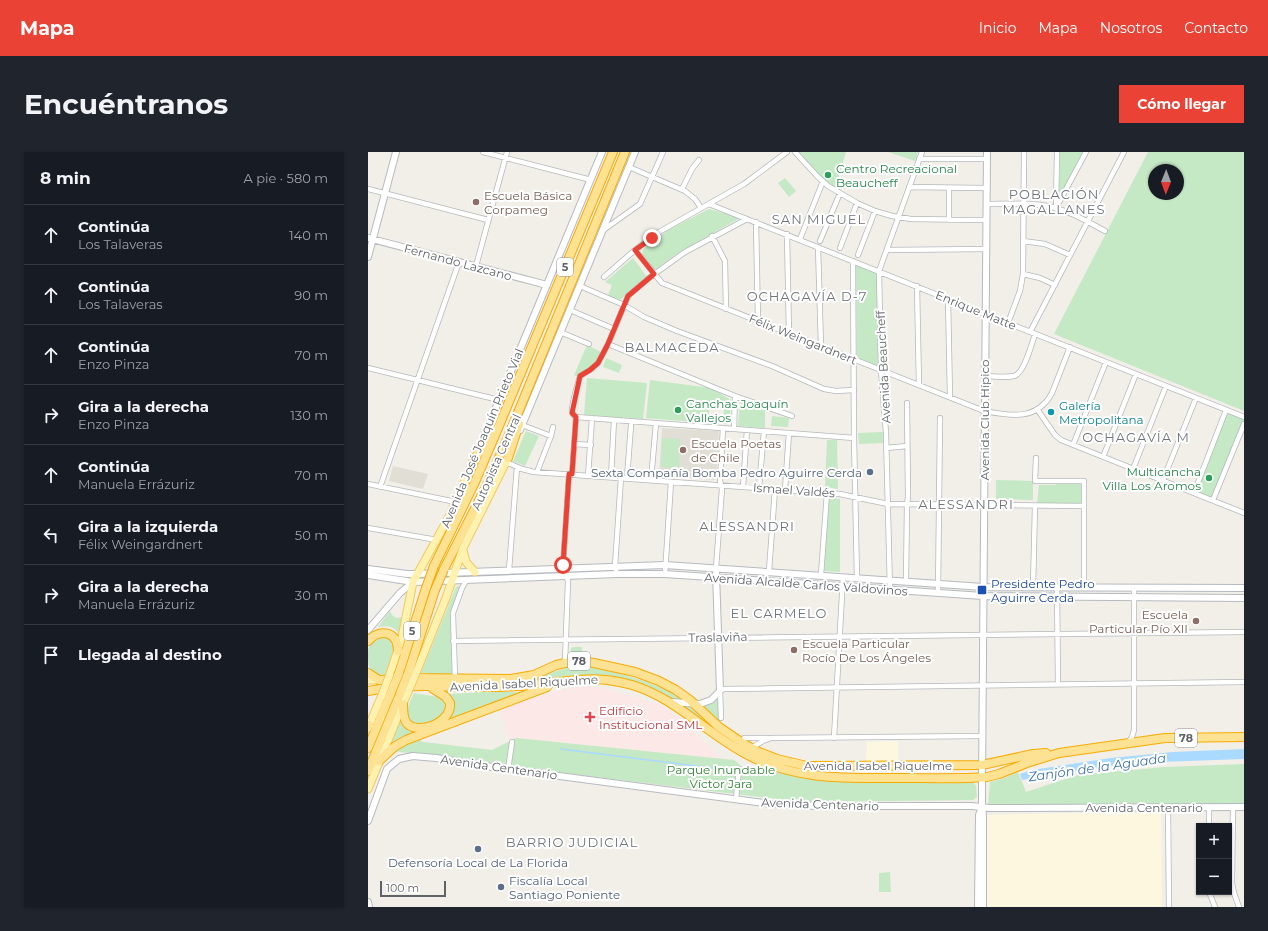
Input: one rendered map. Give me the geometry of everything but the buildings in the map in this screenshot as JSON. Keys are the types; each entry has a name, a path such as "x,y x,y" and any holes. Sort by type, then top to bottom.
{"highway":[{"name":"Autopista Central","path":"368,748 386,695 399,673 434,566 475,482 511,400 613,152"},
{"name":"Autopista Central","path":"368,771 413,672 435,590 444,569 487,485 625,152"},
{"path":"507,460 533,377"},
{"path":"473,462 511,400"},
{"path":"368,641 375,634 387,634 393,636 397,641 398,651"},
{"name":"Avenida Isabel Riquelme","path":"379,680 412,678 455,680 524,678 556,665 574,661 589,662 643,675 671,687 696,705 725,732 751,748 777,759 794,764 812,766 982,765 1032,754 1059,753 1166,738 1244,737"},
{"path":"368,673 379,680"},
{"name":"Avenida Isabel Riquelme","path":"368,691 389,688 510,686 590,678 615,681 646,690 671,702 739,750 768,764 788,771 832,777 982,778 999,774 1026,763 1059,753"},
{"path":"379,761 394,747 406,740 563,680"},
{"path":"403,704 404,718 407,724 411,726 421,728 442,720 449,712 449,701 442,693 430,687"}],"main road":[{"path":"368,256 371,239 396,152"},
{"name":"Avenida José Joaquín Prieto Vial","path":"368,727 386,695 390,674 398,651 413,582 437,540 456,502 602,152"},
{"path":"413,672 452,581 463,548 507,460 522,425 635,152"},
{"name":"Avenida Club Hípico","path":"983,907 981,898 981,848 983,815 984,376 987,152"},
{"name":"Fernando Lazcano","path":"371,239 547,285"},
{"path":"463,548 466,562 475,572"},
{"name":"Avenida Alcalde Carlos Valdovinos","path":"368,569 417,574 665,565 983,587 1244,588"},
{"path":"671,702 696,705 711,700 720,691 715,577 716,568"},
{"path":"521,570 522,578"},
{"path":"758,580 759,571"},
{"name":"Avenida Alcalde Carlos Valdovinos","path":"368,575 413,582 617,574 665,574 983,596 1244,598"},
{"path":"798,583 800,574"},
{"path":"368,630 400,593 413,582"},
{"path":"1017,587 1021,591 1019,596"},
{"path":"1026,597 1023,591 1030,587"},
{"path":"1091,588 1094,592 1092,597"},
{"path":"1101,588 1098,592 1101,597"},
{"path":"1111,597 1114,592 1112,588"},
{"path":"1120,588 1118,592 1120,597"},
{"path":"1191,588 1191,598"},
{"path":"1230,588 1230,598"},
{"name":"Avenida Isabel Riquelme","path":"368,680 379,680"},
{"path":"368,789 403,704 404,694"},
{"name":"Avenida Centenario","path":"368,816 387,769 394,762 407,756 436,758 508,770 736,800 798,806 972,806 982,808 1244,807"},
{"path":"368,804 375,798"},
{"name":"Avenida Club Hípico","path":"978,907 981,898"},
{"path":"368,902 369,907"}],"street":[{"path":"483,152 590,180"},
{"path":"476,266 507,152"},
{"path":"602,231 640,204 663,152"},
{"path":"604,277 635,250 667,227 744,184 787,152"},
{"path":"795,152 823,181 857,203 875,210 898,218 986,220"},
{"name":"Avenida Beaucheff","path":"890,590 880,271 922,152"},
{"path":"1008,323 1020,291 1023,274 1024,152"},
{"path":"1056,208 1057,152"},
{"path":"1056,208 1086,152"},
{"path":"984,376 1010,376 1017,374 1022,368 1033,333 1055,285 1124,152"},
{"path":"919,159 986,160"},
{"path":"682,189 692,169 699,160"},
{"path":"629,167 682,189 692,196 701,208"},
{"path":"800,239 823,181"},
{"path":"909,187 986,188"},
{"path":"949,188 949,220"},
{"path":"368,189 488,220"},
{"path":"820,241 840,193"},
{"path":"840,248 857,203"},
{"name":"Enrique Matte","path":"709,204 853,260 1244,417"},
{"path":"986,204 1043,205 1056,208 1088,222 1104,231"},
{"path":"858,255 875,210"},
{"path":"565,663 568,581 563,563 570,474 574,444 575,416 572,413 580,376 595,367 608,344 628,296 654,274 685,252 712,236 747,219"},
{"path":"756,222 758,321"},
{"path":"786,234 789,334"},
{"path":"712,236 725,261 726,309"},
{"path":"1023,241 1045,244 1070,255"},
{"path":"818,247 820,346"},
{"path":"887,250 986,249"},
{"name":"Félix Weingardnert","path":"635,250 662,283 854,360 984,411 1014,415 1027,414 1037,409"},
{"path":"853,260 854,438 857,578"},
{"path":"380,487 459,262"},
{"path":"1023,274 1040,278 1055,285"},
{"path":"580,286 624,305 644,317 677,331 824,389 836,391 854,390"},
{"path":"917,286 919,385"},
{"path":"948,298 950,397"},
{"path":"570,310 614,329"},
{"path":"560,332 589,344"},
{"path":"608,344 735,396 792,416"},
{"path":"1070,348 1052,393 1046,402 1037,409 1057,437 1102,457 1244,513"},
{"path":"1073,445 1106,362"},
{"path":"368,368 499,400"},
{"path":"1102,457 1136,374"},
{"path":"1133,469 1166,386"},
{"path":"734,429 735,396"},
{"path":"1163,480 1196,398"},
{"path":"906,581 908,498 907,403"},
{"path":"1194,493 1226,410"},
{"path":"575,416 854,438"},
{"path":"588,476 592,418"},
{"path":"938,593 940,418"},
{"path":"611,477 614,420"},
{"path":"652,480 656,423"},
{"path":"1213,500 1244,424"},
{"path":"522,425 551,436"},
{"path":"627,478 631,425"},
{"path":"537,472 553,427"},
{"path":"716,568 722,489 720,481 723,428"},
{"path":"743,487 747,430"},
{"path":"759,488 764,431"},
{"path":"785,490 789,433"},
{"path":"574,444 591,446"},
{"path":"886,448 908,446"},
{"path":"1036,458 1035,481 1084,481 1084,588"},
{"name":"Ismael Valdés","path":"507,460 517,467 527,471 827,493 856,496 888,504 1084,506"},
{"path":"509,570 517,467"},
{"path":"617,574 615,566 621,478"},
{"path":"665,574 671,482"},
{"path":"368,484 456,502"},
{"path":"769,571 775,489"},
{"path":"821,575 827,493"},
{"path":"1030,587 1035,506"},
{"path":"368,528 437,540"},
{"path":"834,738 843,577"},
{"path":"455,680 453,613 466,581"},
{"path":"1058,587 1058,684"},
{"path":"1128,743 1134,730 1134,588"},
{"name":"Traslaviña","path":"453,640 1244,632"},
{"path":"721,718 720,691 726,689 1244,682"},
{"path":"744,738 982,736"},
{"path":"751,748 771,738"},
{"path":"508,770 512,742"},
{"path":"736,800 738,769"},
{"path":"1168,807 1169,907"},
{"path":"1209,807 1209,823"},
{"path":"1233,807 1232,883 1239,907"},
{"path":"1210,895 1215,907"}],"shaded area":[{"name":"Escuela Poetas de Chile","path":"662,428 719,431 716,480 659,476"},
{"path":"393,466 428,474 423,489 389,481"},
{"name":"Edificio Institucional SML","path":"587,686 606,689 658,704 669,710 720,756 718,758 516,738 510,740 500,709 557,691"},
{"path":"898,741 898,761 866,762 867,742"},
{"path":"1160,811 1162,907 987,907 987,815"}],"green space":[{"name":"Centro Recreacional Beaucheff","path":"798,152 846,152 835,188 823,180"},
{"name":"Centro Recreacional Beaucheff","path":"888,152 918,152 915,161"},
{"path":"1060,152 1083,152 1061,193 1059,192"},
{"path":"1148,152 1244,152 1244,411 1054,334"},
{"path":"785,178 796,191 789,197 778,183"},
{"path":"709,209 740,218 678,253 654,269 642,254 643,249 668,230"},
{"path":"633,258 647,277 620,300 608,296 612,285 605,282"},
{"path":"856,265 877,272 879,368 857,357"},
{"path":"587,345 601,352 594,366 578,377 574,375"},
{"path":"606,358 622,365 619,373 603,367"},
{"path":"587,378 647,383 643,419 584,415"},
{"name":"Canchas Joaquín Vallejos","path":"650,380 711,388 731,400 729,424 723,424 724,407 710,402 708,423 646,418"},
{"path":"740,401 765,410 765,428 738,426"},
{"path":"1227,412 1244,418 1244,421 1213,498 1196,491"},
{"path":"772,416 789,418 788,427 771,426"},
{"path":"526,431 539,436 525,466 513,461"},
{"path":"883,432 883,443 859,444 858,433"},
{"path":"662,438 680,439 679,468 661,467"},
{"path":"827,440 837,440 838,489 825,487"},
{"path":"996,480 1033,481 1033,500 996,499"},
{"path":"1056,482 1083,482 1083,504 1037,504 1039,485 1056,485"},
{"path":"829,498 840,499 840,572 824,571"},
{"path":"461,586 452,611 453,676 421,673 456,587"},
{"path":"390,611 396,618 404,617 400,637 394,628 385,626 378,627"},
{"path":"388,636 393,642 393,653 385,675 371,670 369,667 368,653 373,639"},
{"path":"582,647 582,658 570,658 571,648"},
{"path":"581,666 608,671 647,682 684,699 673,699 650,687 611,676 591,675 527,683 553,672"},
{"path":"524,692 446,722 450,716 453,705 449,694"},
{"path":"414,693 439,697 444,702 445,711 433,721 421,724 412,724 407,713"},
{"path":"719,698 719,723 705,708 705,706 712,704"},
{"path":"681,706 694,707 722,733 740,747"},
{"path":"400,717 421,731 390,743"},
{"name":"Parque Inundable Víctor Jara","path":"516,738 734,760 745,769 776,770 802,778 823,781 973,782 976,786 977,797 973,800 800,802 393,751 418,739 423,742 492,750"},
{"path":"1244,764 1244,804 988,805 990,782 1002,779 1018,772 1026,792 1078,775 1165,767"},
{"path":"890,872 891,892 879,892 879,873"}],"water":[{"name":"Zanjón de la Aguada","path":"1244,749 1244,759 1131,763 1022,780 1020,774 1032,770 1111,758 1173,752"}],"waterway":[{"path":"561,749 720,769"}],"place":[{"name":"Centro Recreacional Beaucheff","path":"828,175"},
{"name":"Escuela Básica Corpameg","path":"476,202"},
{"name":"Canchas Joaquín Vallejos","path":"678,410"},
{"name":"Galería Metropolitana","path":"1051,412"},
{"name":"Escuela Poetas de Chile","path":"683,450"},
{"name":"Sexta Compañía Bomba Pedro Aguirre Cerda","path":"870,472"},
{"name":"Multicancha Villa Los Aromos","path":"1209,478"},
{"name":"Presidente Pedro Aguirre Cerda","path":"982,590"},
{"name":"Escuela Particular Pío XII","path":"1196,621"},
{"name":"Escuela Particular Rocío De Los Ángeles","path":"794,650"},
{"name":"Edificio Institucional SML","path":"590,717"},
{"name":"Defensoría Local de La Florida","path":"478,849"},
{"name":"Fiscalía Local Santiago Poniente","path":"501,887"}],"district":[{"name":"POBLACIÓN MAGALLANES","path":"1054,202"},
{"name":"SAN MIGUEL","path":"819,219"},
{"name":"OCHAGAVÍA D-7","path":"807,296"},
{"name":"BALMACEDA","path":"672,347"},
{"name":"OCHAGAVÍA M","path":"1136,437"},
{"name":"ALESSANDRI","path":"966,504"},
{"name":"ALESSANDRI","path":"747,526"},
{"name":"EL CARMELO","path":"779,613"},
{"name":"BARRIO JUDICIAL","path":"572,842"}],"route":[{"path":"563,565 569,474 572,474 576,417 572,413 580,376 595,367 598,363 608,344 628,296 654,274 635,250 652,238"}]}
